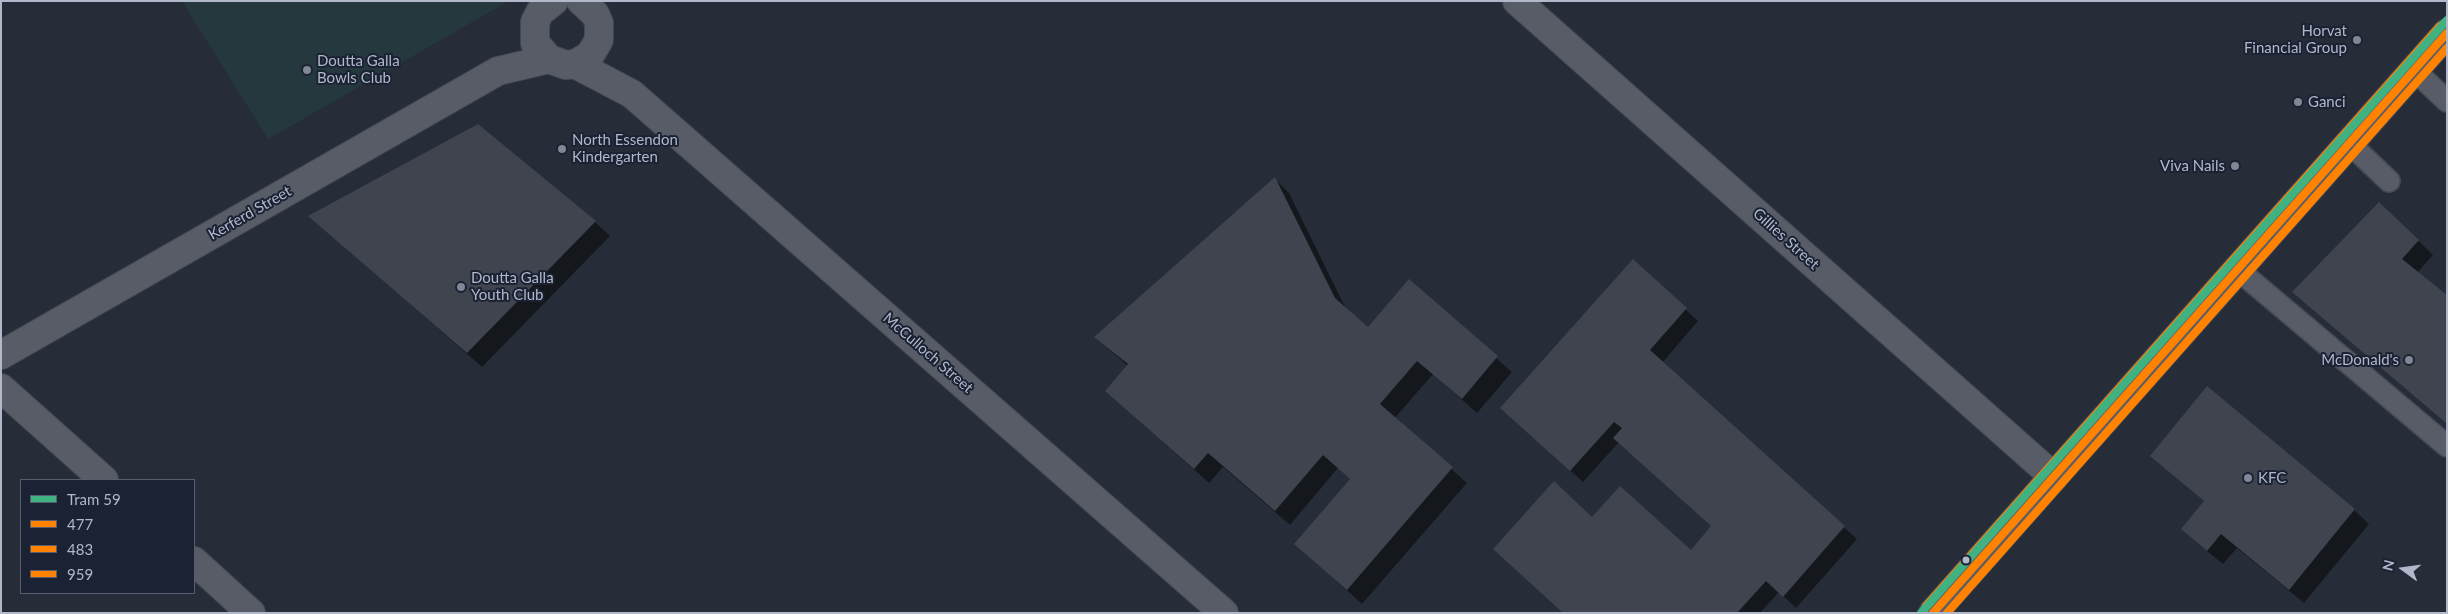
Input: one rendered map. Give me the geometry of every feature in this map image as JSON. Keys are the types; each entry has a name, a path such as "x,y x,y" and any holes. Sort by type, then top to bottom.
{"main road":[{"path":"1933,613 2447,33"}],"street":[{"path":"554,1 540,12 535,22 534,32 536,43 562,62 590,55 614,1"},
{"name":"McCulloch Street","path":"581,1 595,14 599,32 632,94"},
{"name":"Gillies Street","path":"1517,1 2054,478"},
{"name":"Kerferd Street","path":"1,355 498,71 534,32"},
{"name":"Kerferd Street","path":"498,71 562,62"},
{"name":"McCulloch Street","path":"562,62 632,94 1224,613"},
{"path":"1,388 103,479"},
{"path":"195,562 251,613"}],"lane":[{"path":"2414,70 2447,101"},
{"path":"2349,144 2389,181"},
{"path":"2237,269 2447,446"}],"shaded area":[{"name":"Doutta Galla Bowls Club","path":"182,1 509,1 268,139"}],"building":[{"name":"Doutta Galla Youth Club","path":"478,124 596,221 467,353 308,216"},
{"path":"1275,177 1335,298 1368,327 1409,279 1498,356 1462,399 1417,361 1380,404 1453,467 1347,590 1294,544 1350,479 1323,455 1275,511 1208,453 1194,469 1105,391 1128,364 1094,337"},
{"name":"McDonald's","path":"2379,202 2419,240 2402,259 2447,295 2447,424 2292,292"},
{"path":"1633,259 1687,308 1650,350 1845,526 1783,597 1766,581 1737,613 1563,613 1493,549 1554,481 1592,517 1620,486 1691,550 1711,526 1613,438 1622,428 1614,422 1570,471 1500,408"},
{"name":"KFC","path":"2207,386 2355,509 2289,590 2221,534 2207,551 2181,529 2204,501 2150,456"}],"tram line":[{"name":"59","path":"1921,613 2447,20"}],"transit line":[{"name":"959","path":"1926,606 2440,26"},
{"name":"477","path":"1933,613 2447,33"},
{"name":"483","path":"1947,613 2447,48"}],"place":[{"name":"Horvat Financial Group","path":"2357,40"},
{"name":"Doutta Galla Bowls Club","path":"307,70"},
{"name":"Ganci","path":"2298,102"},
{"name":"North Essendon Kindergarten","path":"562,149"},
{"name":"Viva Nails","path":"2235,166"},
{"name":"Doutta Galla Youth Club","path":"461,287"},
{"name":"McDonald's","path":"2409,360"},
{"name":"KFC","path":"2248,478"}]}
